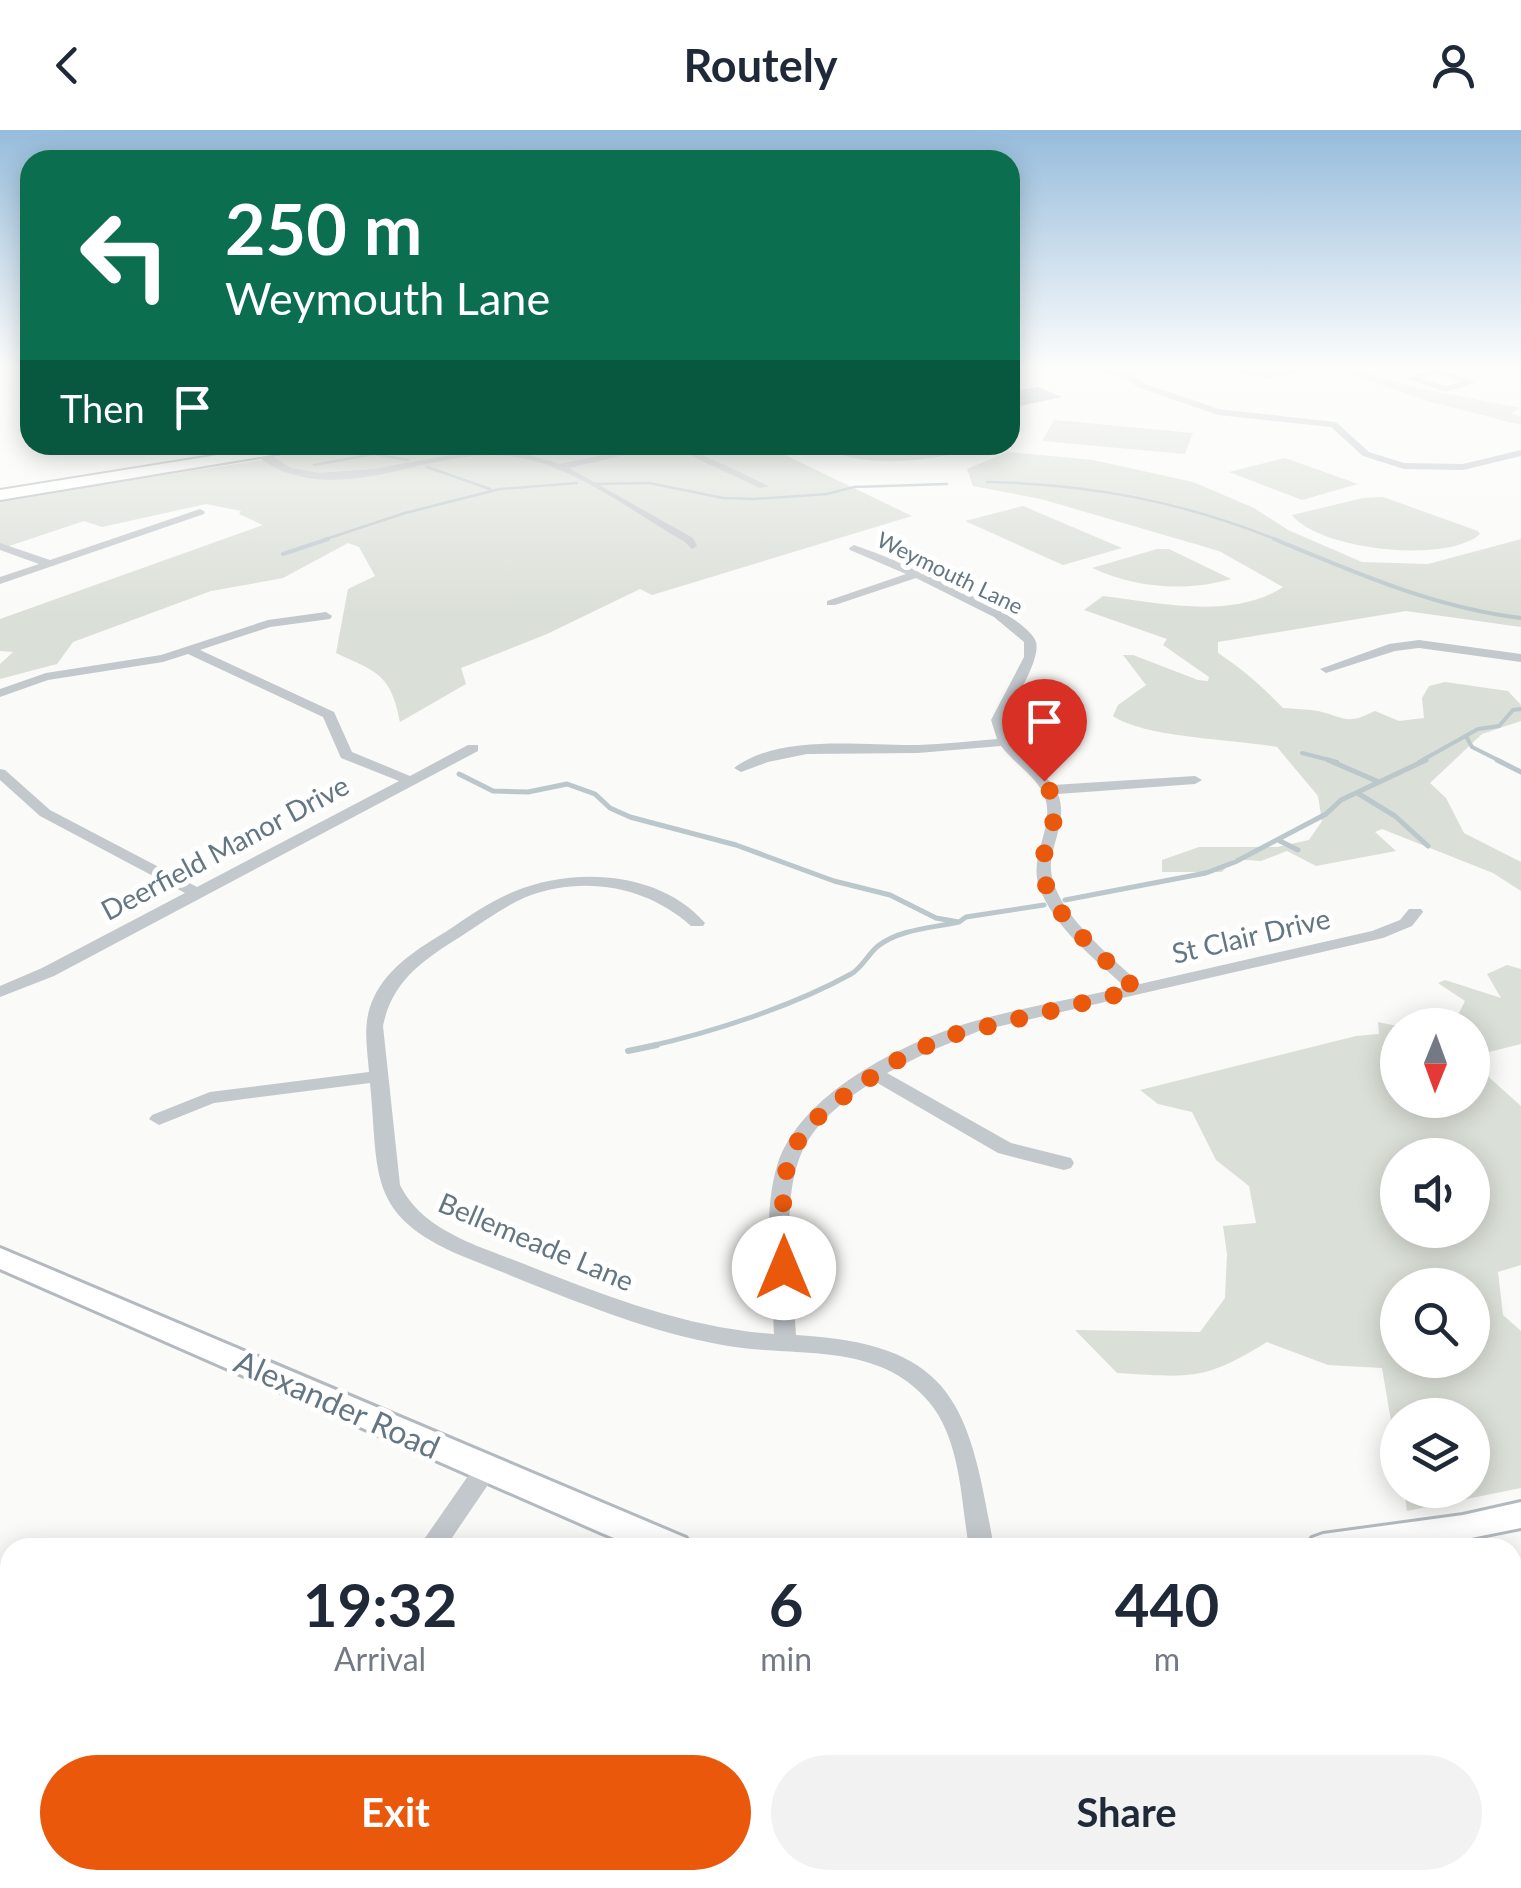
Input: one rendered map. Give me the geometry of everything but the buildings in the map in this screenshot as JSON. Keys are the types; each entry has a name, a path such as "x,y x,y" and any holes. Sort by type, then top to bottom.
{"main road":[{"path":"0,492 219,455"}],"street":[{"path":"1361,451 1397,464 1460,468 1521,453"},
{"path":"264,455 289,471 347,475 457,455"},
{"path":"529,455 689,540 692,546"},
{"path":"558,468 618,455"},
{"path":"695,455 764,486"},
{"path":"1509,456 1521,460"},
{"path":"0,581 200,512"},
{"path":"0,546 51,564"},
{"name":"Weymouth Lane","path":"854,548 1000,616 1030,642 1030,656 999,714 998,729 1004,742"},
{"path":"831,603 914,575"},
{"path":"0,693 46,677 189,650 268,624 326,616"},
{"path":"1326,668 1394,647 1419,644 1521,658"},
{"path":"189,650 329,715 346,754 411,780"},
{"path":"741,768 778,754 822,746 914,749 1004,742 1049,790 1056,812 1042,867 1050,895 1136,990"},
{"name":"Deerfield Manor Drive","path":"0,992 48,972 473,748"},
{"path":"0,774 45,813 197,893"},
{"path":"1049,790 1195,780"},
{"name":"Bellemeade Lane","path":"697,923 673,904 615,884 566,883 521,894 423,952 392,978 375,1010 390,1186 399,1204 434,1234 654,1320 724,1337 863,1350 922,1380 951,1417 961,1439 980,1538"},
{"name":"St Clair Drive","path":"785,1342 783,1193 788,1160 812,1121 875,1074 917,1049 974,1027 1378,935 1406,923 1414,912"},
{"path":"875,1074 1005,1148 1064,1163"},
{"path":"159,1120 210,1098 380,1076"},
{"name":"Alexander Road","path":"0,1258 651,1538"},
{"path":"437,1538 486,1470"},
{"path":"1393,1538 1521,1515"}],"shaded area":[{"path":"1020,453 1093,460 1193,482 1362,562 1428,564 1521,539 1521,627 1406,611 1218,642 1218,653 1283,708 1318,711 1345,719 1375,711 1399,721 1424,718 1422,698 1429,686 1445,682 1508,691 1521,705 1521,721 1482,734 1430,783 1446,798 1464,833 1521,862 1521,891 1493,873 1382,829 1375,832 1396,851 1316,866 1287,851 1261,861 1234,859 1222,872 1162,872 1162,860 1199,847 1277,847 1309,840 1322,821 1318,796 1277,747 1167,733 1113,716 1118,705 1146,685 1123,655 1133,655 1198,680 1208,681 1209,677 1163,645 1167,639 1084,610 1103,596 1172,605 1219,606 1263,597 1283,587 1219,551 1041,499 973,486 967,469 1001,455"},
{"path":"284,455 785,455 912,516 652,595 640,589 547,634 461,668 466,684 400,722 387,684 362,665 336,653 348,589 375,576 359,547 348,543 283,578 211,591 73,642 57,664 0,679 0,664 13,652 0,651 0,619 263,525 239,514 241,511 206,504 102,527 84,521 0,549 0,500"},
{"path":"844,455 946,455 893,461"},
{"path":"1285,458 1358,484 1302,500 1229,472"},
{"path":"1383,497 1480,534 1440,549 1384,549 1328,537 1292,515"},
{"path":"1023,506 1122,548 1063,565 965,521"},
{"path":"1169,549 1231,579 1196,586 1161,586 1126,580 1092,568"},
{"path":"1507,965 1521,969 1521,1044 1490,1052 1490,1008 1462,1008 1465,1001 1438,983 1445,980 1501,998 1487,974"},
{"path":"1380,1022 1380,1118 1490,1118 1490,1078 1521,1106 1521,1265 1498,1272 1503,1315 1521,1331 1521,1488 1490,1494 1490,1398 1387,1398 1384,1378 1490,1378 1490,1268 1380,1268 1380,1368 1328,1365 1267,1342 1227,1364 1195,1374 1117,1373 1075,1330 1200,1332 1225,1298 1227,1254 1223,1226 1256,1223 1249,1186 1216,1160 1192,1112 1158,1104 1140,1090 1356,1036 1379,1034"}],"waterway":[{"path":"314,465 369,455"},
{"path":"380,455 408,460"},
{"path":"427,467 490,489"},
{"path":"987,482 1063,487 1136,498 1208,516 1280,541"},
{"path":"501,489 577,483"},
{"path":"592,484 649,483 723,498 754,499 827,494 854,487 947,484"},
{"path":"320,541 405,513 500,489"},
{"path":"283,554 328,539"},
{"path":"1274,539 1426,597 1521,618"},
{"path":"1419,762 1478,729 1499,726 1513,710 1521,709"},
{"path":"1467,738 1472,747 1502,762"},
{"path":"1302,753 1337,762"},
{"path":"1328,760 1379,782"},
{"path":"1065,900 1206,873 1235,862 1326,814 1341,800 1426,760"},
{"path":"1497,760 1521,772"},
{"path":"459,774 493,791 528,792 567,784 595,794 610,808 630,817 736,845 834,881 890,895 936,918 959,922"},
{"path":"1359,794 1395,816 1428,846"},
{"path":"1278,840 1298,850"},
{"path":"959,922 966,917 1044,905"},
{"path":"646,1047 724,1026 804,997 851,974 878,946 896,936 959,922"},
{"path":"628,1051 657,1045"}],"route":[{"path":"784,1268 783,1193 788,1160 804,1130 830,1106 890,1064 944,1037 1136,990 1050,895 1042,867 1056,812 1044,781"}]}
